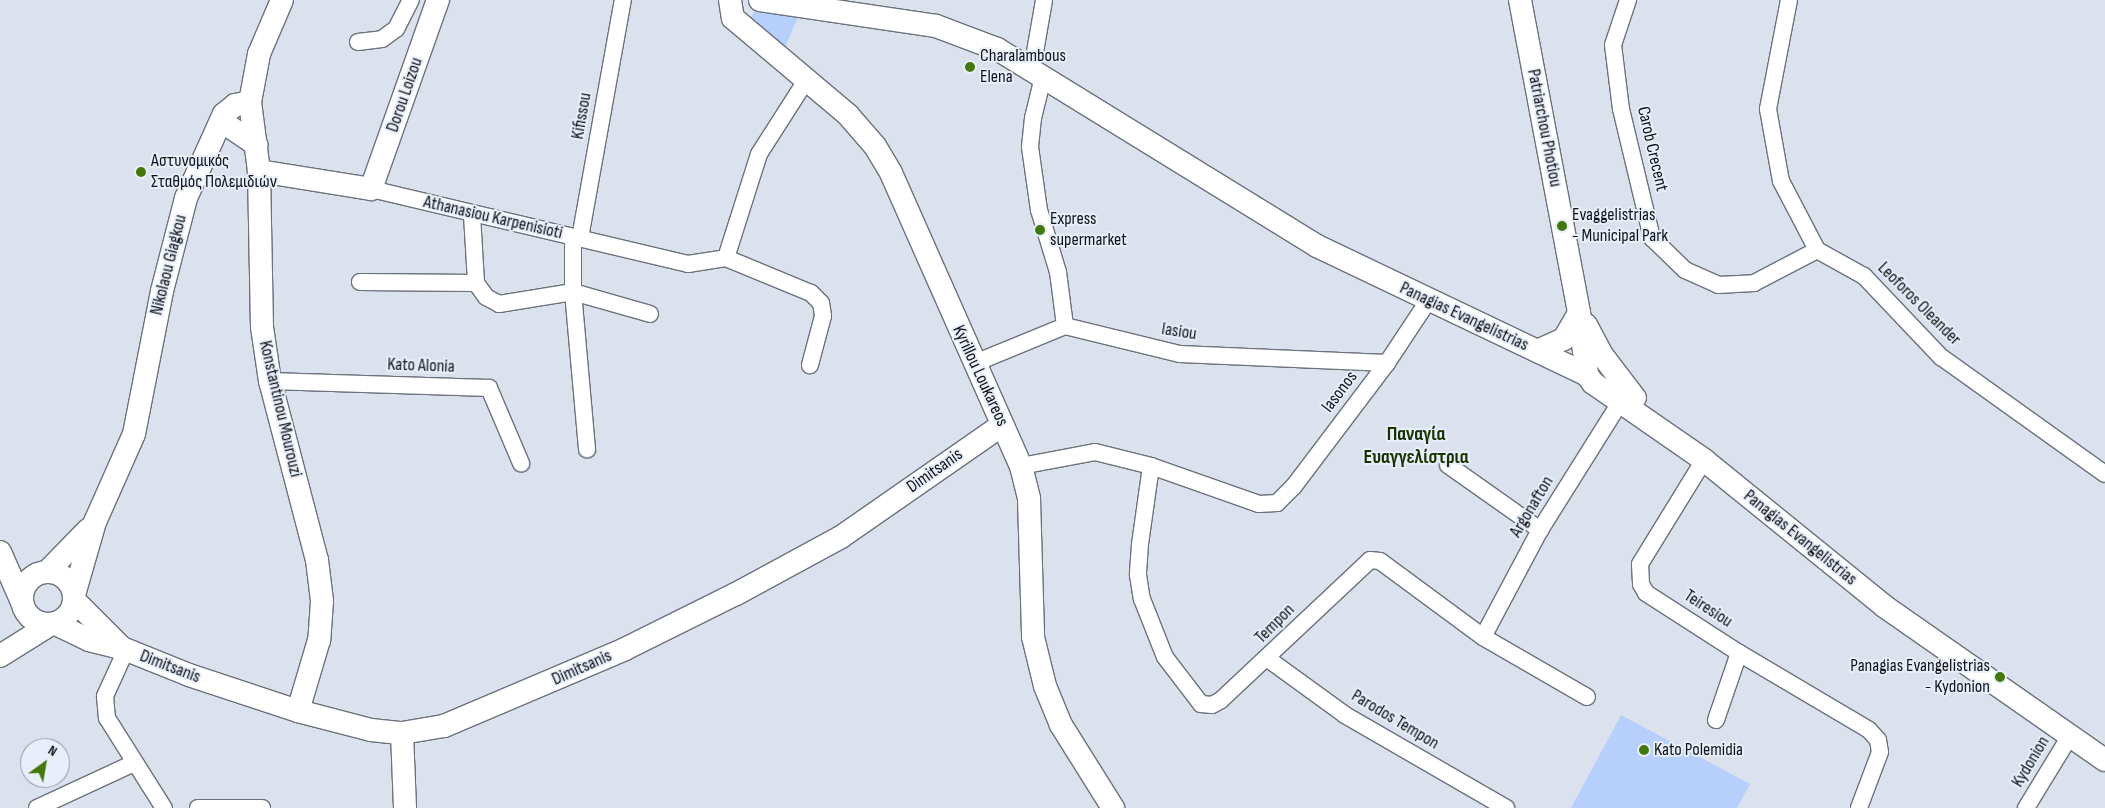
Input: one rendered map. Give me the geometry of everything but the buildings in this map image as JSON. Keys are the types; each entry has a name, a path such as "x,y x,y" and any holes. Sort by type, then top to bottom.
{"street":[{"path":"252,110 259,54 282,0"},
{"path":"358,42 382,39 396,28 411,0"},
{"name":"Dorou Loizou","path":"371,189 438,0"},
{"name":"Kifissou","path":"587,449 573,292 577,237 622,0"},
{"name":"Kyrillou Loukareos","path":"730,0 734,18 848,115 875,146 891,173 1021,466 1029,499 1033,637 1044,686 1061,725 1113,808"},
{"name":"Panagias Evangelistrias","path":"760,0 863,8 936,26 997,49 1316,246 1428,301 1587,375 1601,377 1884,606 2105,760"},
{"path":"975,363 1065,326 1058,272 1039,210 1030,147 1044,0"},
{"name":"Patriarchou Photiou","path":"1520,0 1579,313 1587,375"},
{"name":"Carob Crecent","path":"1628,0 1613,45 1622,109 1652,238 1685,270 1718,285 1754,283 1817,250"},
{"path":"1789,0 1768,109 1781,181 1817,250"},
{"path":"807,79 758,154 726,258 811,293 821,303 823,316 810,365"},
{"name":"Nikolaou Giagkou","path":"74,598 95,522 134,434 162,291 186,198 222,132 224,114 235,105 252,110"},
{"name":"Konstantinou Mourouzi","path":"252,110 259,170 259,278 270,381 317,560 322,601 319,640 298,711"},
{"path":"222,132 257,145"},
{"name":"Athanasiou Karpenisioti","path":"259,170 371,189 472,215 577,237 688,264 726,258"},
{"path":"472,215 476,283 486,297 499,304 573,292 650,314"},
{"name":"Leoforos Oleander","path":"1817,250 1864,276 1941,357 2105,474"},
{"path":"360,282 476,283"},
{"name":"Iasonos","path":"1151,466 1259,504 1277,504 1294,486 1387,363 1428,301"},
{"path":"1538,351 1564,339 1579,313"},
{"path":"1579,313 1628,399"},
{"name":"Iasiou","path":"1065,326 1180,354 1387,363"},
{"name":"Kato Alonia","path":"270,381 490,388 521,463"},
{"name":"Argonafton","path":"1483,637 1540,530 1628,399"},
{"name":"Dimitsanis","path":"53,624 89,640 124,649 298,711 371,730 402,733 444,726 542,686 625,649 736,594 841,536 1002,425"},
{"path":"1021,466 1095,452 1151,466"},
{"name":"Teiresiou","path":"1703,459 1640,564 1641,584 1646,593 1739,654 1868,730 1878,740 1880,752 1859,808"},
{"path":"1448,465 1540,530"},
{"name":"Tempon","path":"1151,466 1138,575 1147,617 1165,658 1194,698 1212,705 1268,659 1370,560 1380,561 1483,637 1587,697"},
{"name":"Nikolaou Giagkou","path":"43,573 95,522"},
{"path":"0,543 10,554 43,573 62,576 74,598 71,611 53,624 0,655"},
{"path":"0,552 24,607 32,619 53,624"},
{"path":"0,655 24,607 24,588 43,573"},
{"name":"Dimitsanis","path":"74,598 124,649"},
{"path":"124,649 105,696 107,718 164,808"},
{"path":"1716,720 1739,654"},
{"name":"Parodos Tempon","path":"1268,659 1345,716 1506,808"},
{"path":"402,733 405,808"},
{"name":"Kydonion","path":"2026,808 2070,736"},
{"path":"37,808 134,763"},
{"path":"198,808 262,808"}],"shaded area":[{"path":"756,9 799,15 785,47 749,20"},
{"name":"Kato Polemidia","path":"1621,715 1750,784 1737,808 1571,808"}],"place":[{"name":"Charalambous Elena","path":"970,67"},
{"name":"Αστυνομικός Σταθμός Πολεμιδιών","path":"141,172"},
{"name":"Evaggelistrias - Municipal Park","path":"1562,226"},
{"name":"Express supermarket","path":"1040,230"},
{"name":"Panagias Evangelistrias - Kydonion","path":"2000,677"},
{"name":"Kato Polemidia","path":"1644,750"}],"district":[{"name":"Παναγία Ευαγγελίστρια","path":"1416,446"}]}
